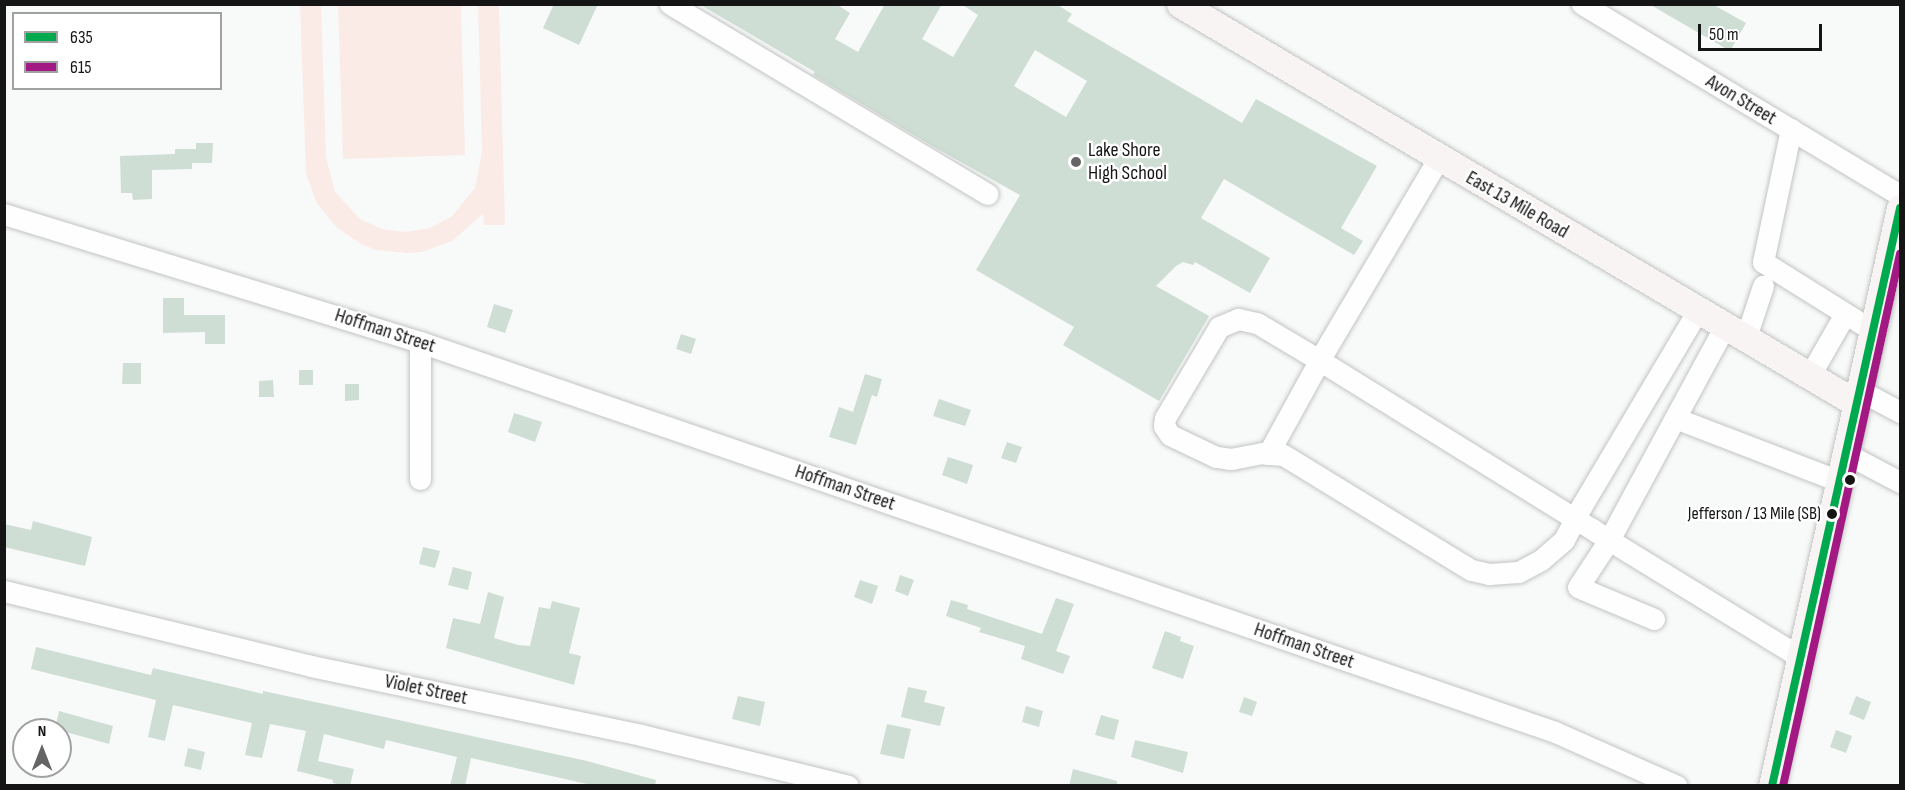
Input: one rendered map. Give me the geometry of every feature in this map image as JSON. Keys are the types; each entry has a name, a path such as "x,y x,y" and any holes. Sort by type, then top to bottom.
{"main road":[{"name":"East 13 Mile Road","path":"1180,4 1438,159 1735,332 1810,375 1858,396"},
{"path":"1772,786 1900,208"}],"street":[{"path":"670,4 987,194"},
{"name":"Avon Street","path":"1582,4 1900,195"},
{"path":"1791,129 1763,262 1872,330"},
{"path":"1268,454 1319,360 1438,159"},
{"name":"Hoffman Street","path":"4,214 420,342 1555,732 1677,786"},
{"path":"1763,286 1735,332 1675,418 1592,529 1564,540 1541,560 1518,572 1489,574 1471,570 1283,455 1268,454 1231,459 1216,457 1170,435 1164,426 1166,418 1219,327 1238,319 1257,323 1319,360 1592,529 1800,657"},
{"path":"1654,619 1578,587 1592,529 1698,310"},
{"path":"1810,375 1845,314"},
{"path":"420,342 420,479"},
{"path":"1858,396 1900,412"},
{"path":"1675,418 1839,481"},
{"path":"1845,453 1900,482"},
{"name":"Violet Street","path":"4,591 311,666 641,735 848,786"}],"shaded area":[{"path":"300,5 321,5 326,157 335,192 360,219 382,229 406,232 430,228 452,216 475,188 482,152 478,5 499,5 505,225 484,225 483,214 452,241 422,252 407,253 376,250 361,244 336,227 316,202 306,173"},
{"path":"338,5 461,5 465,155 343,159"}],"building":[{"path":"554,4 598,4 579,45 543,28"},
{"path":"699,4 836,4 850,13 835,39 858,52 885,4 942,4 922,39 953,57 978,15 961,4 1056,4 1072,14 1067,21 1242,123 1256,99 1377,166 1341,228 1363,241 1354,255 1224,179 1201,218 1270,258 1250,293 1195,262 1193,265 1183,262 1176,266 1156,286 1209,316 1159,401 1063,345 1074,327 976,270 1020,195 813,75 815,72","holes":["1035,50 1087,81 1066,117 1014,86"]},
{"path":"1649,4 1712,4 1746,23 1730,51"},
{"path":"196,143 213,143 212,163 192,163 192,169 152,170 152,199 133,200 132,193 121,193 120,156 175,154 175,149 196,149"},
{"path":"163,298 184,298 184,315 225,315 225,344 205,344 205,332 163,333"},
{"path":"494,304 513,310 505,333 487,327"},
{"path":"681,334 696,339 691,354 676,349"},
{"path":"123,363 141,363 141,384 122,384"},
{"path":"299,370 313,370 313,385 299,385"},
{"path":"865,374 882,379 877,397 872,395 856,445 829,437 839,407 853,412"},
{"path":"273,380 274,397 259,397 259,381"},
{"path":"345,384 359,384 359,400 345,401"},
{"path":"939,399 971,410 965,426 933,416"},
{"path":"514,413 542,422 535,442 508,432"},
{"path":"1007,442 1022,447 1016,463 1001,458"},
{"path":"948,457 973,465 967,484 942,475"},
{"path":"33,521 92,537 85,566 4,547 4,524 31,530"},
{"path":"423,547 440,551 435,568 419,564"},
{"path":"453,567 472,572 468,590 448,585"},
{"path":"900,575 914,580 908,596 895,591"},
{"path":"860,580 878,586 872,604 854,597"},
{"path":"488,592 504,597 494,638 518,645 530,646 539,607 550,609 552,601 580,608 569,653 581,656 574,685 446,648 453,618 480,624"},
{"path":"1056,598 1074,604 1056,651 1070,656 1063,674 1021,659 1025,646 979,632 981,628 946,616 951,600 968,605 967,609 1042,634"},
{"path":"1165,631 1181,637 1180,641 1194,646 1183,679 1152,668"},
{"path":"36,647 151,675 153,668 263,694 263,691 587,761 656,780 655,786 596,786 471,758 465,786 450,786 457,757 386,740 384,749 324,734 318,761 354,769 350,786 344,786 333,783 333,780 297,771 306,731 270,724 262,758 245,755 252,723 173,705 165,741 148,737 156,700 31,669"},
{"path":"908,687 927,691 924,702 945,707 940,726 901,717"},
{"path":"738,696 765,702 760,726 732,719"},
{"path":"1856,696 1871,702 1864,720 1849,714"},
{"path":"1244,697 1257,702 1252,716 1239,712"},
{"path":"1026,706 1043,711 1039,727 1022,722"},
{"path":"59,711 113,726 109,744 72,734 72,718 57,718"},
{"path":"1101,715 1119,720 1114,740 1095,735"},
{"path":"887,724 911,729 904,759 880,754"},
{"path":"1836,730 1852,736 1846,753 1830,747"},
{"path":"1135,740 1188,752 1183,773 1131,757"},
{"path":"188,748 205,752 201,770 184,766"},
{"path":"1073,769 1117,781 1117,786 1069,786"}],"transit line":[{"name":"635","path":"1772,786 1900,208"},
{"name":"615","path":"1783,786 1900,254"}],"place":[{"name":"Lake Shore High School","path":"1076,162"},
{"name":"Jefferson / 13 Mile (SB)","path":"1832,514"}]}
